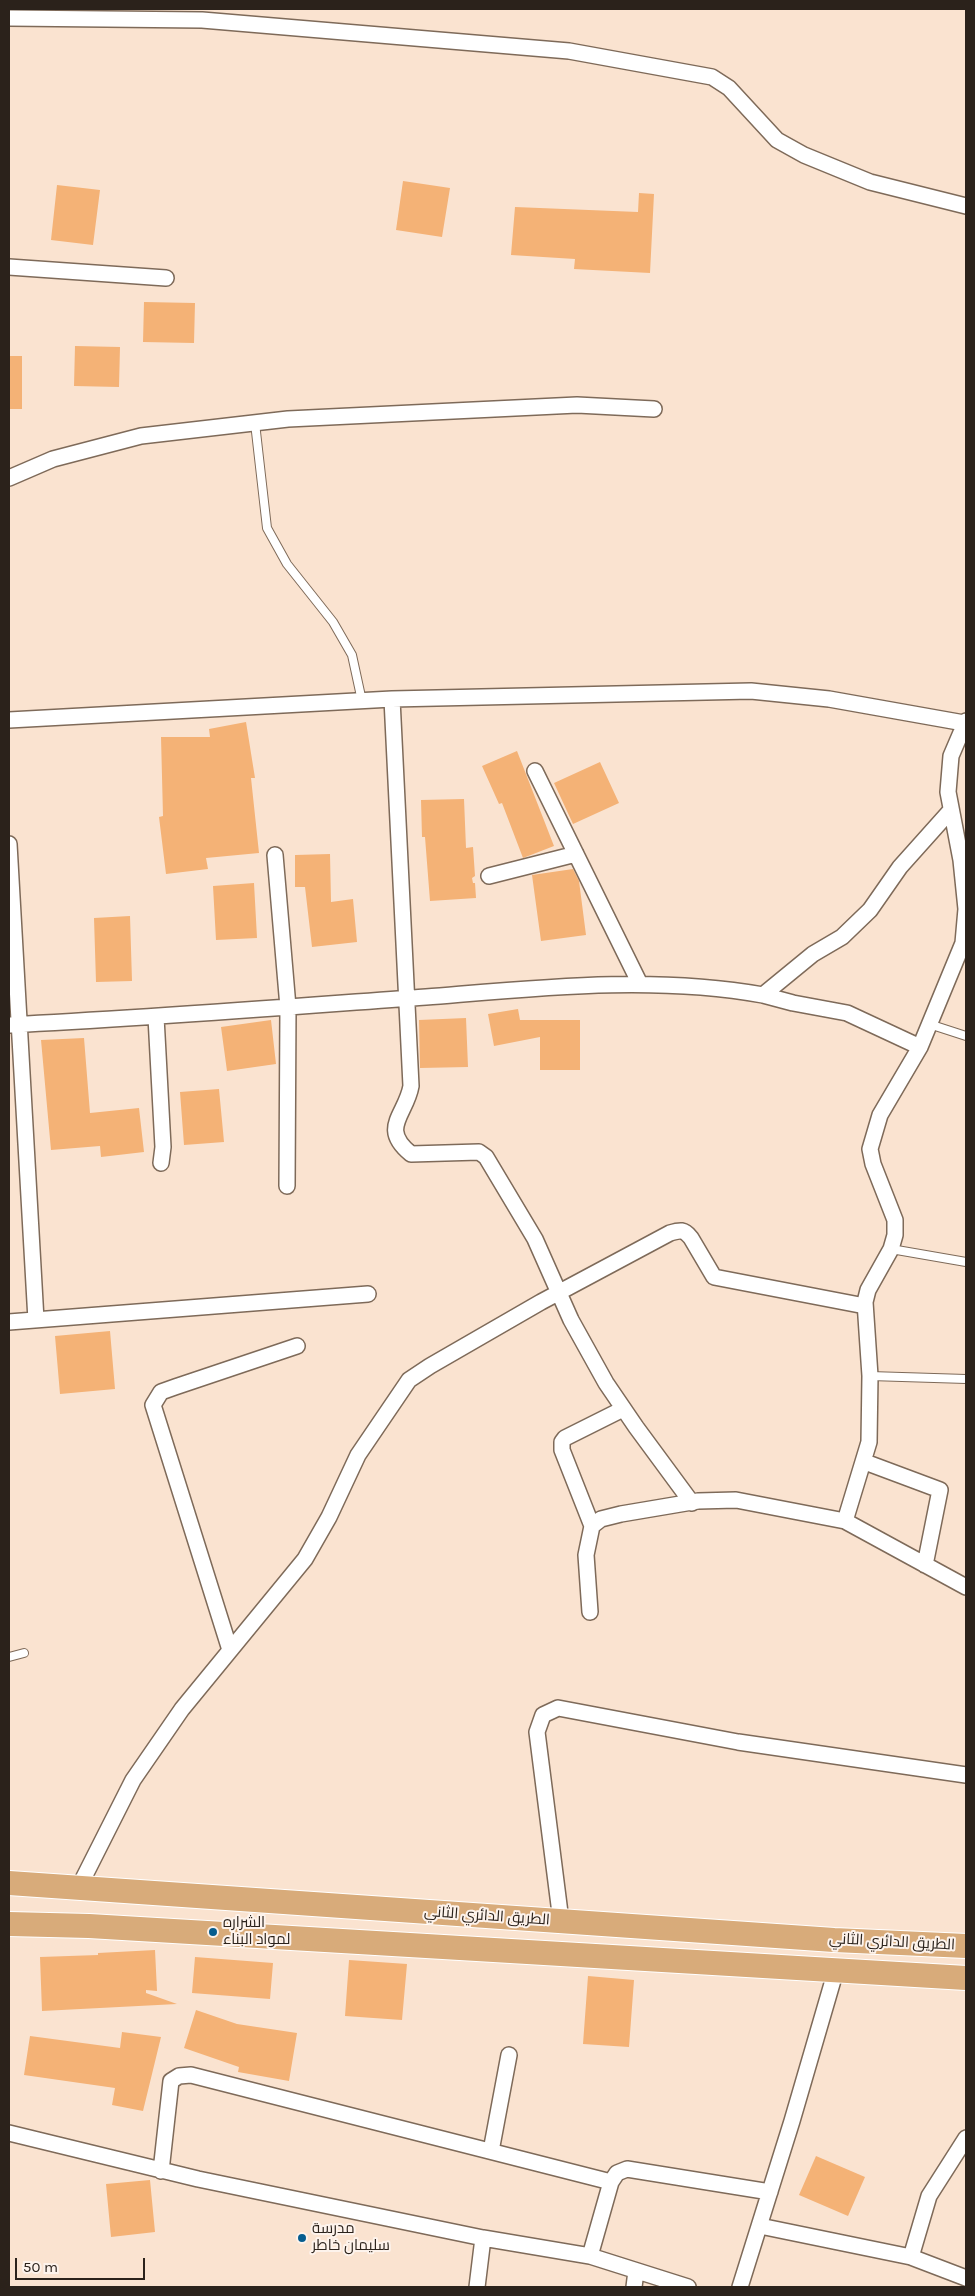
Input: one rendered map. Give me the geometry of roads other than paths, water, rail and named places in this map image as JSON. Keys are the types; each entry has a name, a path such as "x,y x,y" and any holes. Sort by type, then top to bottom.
{"main road":[{"name":"الطريق الدائري الثاني","path":"9,1883 834,1940 966,1946"},
{"name":"الطريق الدائري الثاني","path":"9,1924 89,1926 966,1978"}],"street":[{"path":"9,18 202,14 569,50 712,77 729,88 777,140 804,155 870,182 966,206"},
{"path":"9,267 166,278"},
{"path":"9,478 53,459 141,436 288,419 578,404 654,409"},
{"path":"9,720 392,699 751,691 829,699 965,722 951,756 948,792 961,860 966,909 963,944 920,1047 880,1115 870,1149 873,1164 895,1220 895,1235 891,1249 868,1290 865,1306 870,1376 869,1442 865,1462 845,1521"},
{"path":"392,699 411,1086 409,1098 397,1117 395,1133 401,1146 411,1154 480,1152 486,1157 535,1239 571,1320 602,1375 623,1409 692,1503"},
{"path":"535,771 640,984"},
{"path":"763,995 813,954 842,937 870,910 900,867 951,810"},
{"path":"9,844 15,1025 36,1320"},
{"path":"489,876 576,854"},
{"path":"275,855 288,1007 287,1186"},
{"path":"15,1025 640,984 724,988 793,1003 847,1012 920,1047"},
{"path":"156,1017 163,1147 161,1163"},
{"path":"78,1889 133,1780 182,1709 305,1559 329,1517 358,1455 409,1380 559,1292 680,1230 686,1232 691,1238 714,1277 865,1306"},
{"path":"9,1322 368,1294"},
{"path":"230,1650 153,1405 161,1392 297,1346"},
{"path":"590,1612 586,1555 592,1526 562,1450 562,1442 565,1438 623,1409"},
{"path":"865,1462 940,1490 925,1565"},
{"path":"592,1526 601,1519 621,1514 692,1503 736,1500 845,1521 966,1587"},
{"path":"561,1921 537,1732 543,1715 558,1708 738,1742 966,1775"},
{"path":"740,2287 836,1970"},
{"path":"491,2151 509,2055"},
{"path":"160,2171 171,2081 179,2076 191,2075 611,2182"},
{"path":"9,2133 160,2171 483,2238 590,2256 688,2287"},
{"path":"910,2257 929,2196 966,2138"},
{"path":"590,2256 611,2182 617,2172 627,2169 770,2192"},
{"path":"760,2226 910,2257 966,2278"},
{"path":"477,2287 483,2238"},
{"path":"634,2287 636,2271"}],"lane":[{"path":"255,423 268,528 287,564 333,622 352,655 362,701"},
{"path":"930,1024 966,1036"},
{"path":"891,1249 966,1262"},
{"path":"870,1376 966,1379"},
{"path":"9,1657 24,1653"}],"place":[{"name":"الشراره لمواد البناء","path":"213,1932"},
{"name":"مدرسة سليمان خاطر","path":"302,2238"}]}
